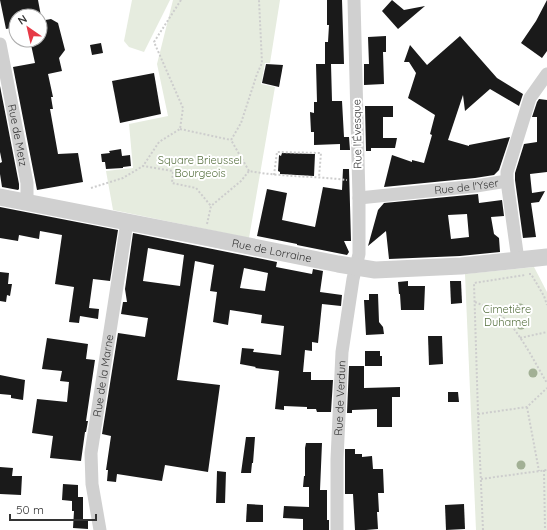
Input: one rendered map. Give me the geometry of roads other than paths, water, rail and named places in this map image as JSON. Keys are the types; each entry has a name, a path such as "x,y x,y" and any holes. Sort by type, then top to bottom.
{"street":[{"name":"Rue l'Évesque","path":"354,0 359,182 359,254 356,267"},
{"name":"Rue de Metz","path":"0,44 27,184 27,203"},
{"name":"Rue de l'Yser","path":"359,198 476,186 507,181 507,172 530,98 547,74"},
{"path":"507,181 518,260"},
{"name":"Rue de Lorraine","path":"0,197 375,270 461,266 547,257"},
{"name":"Rue de la Marne","path":"100,530 92,484 91,453 127,222"},
{"name":"Rue de Verdun","path":"337,530 337,459 342,352 356,267"}],"park label":[{"name":"Square Brieussel Bourgeois","path":"200,166"},
{"name":"Cimetière Duhamel","path":"507,315"}]}
